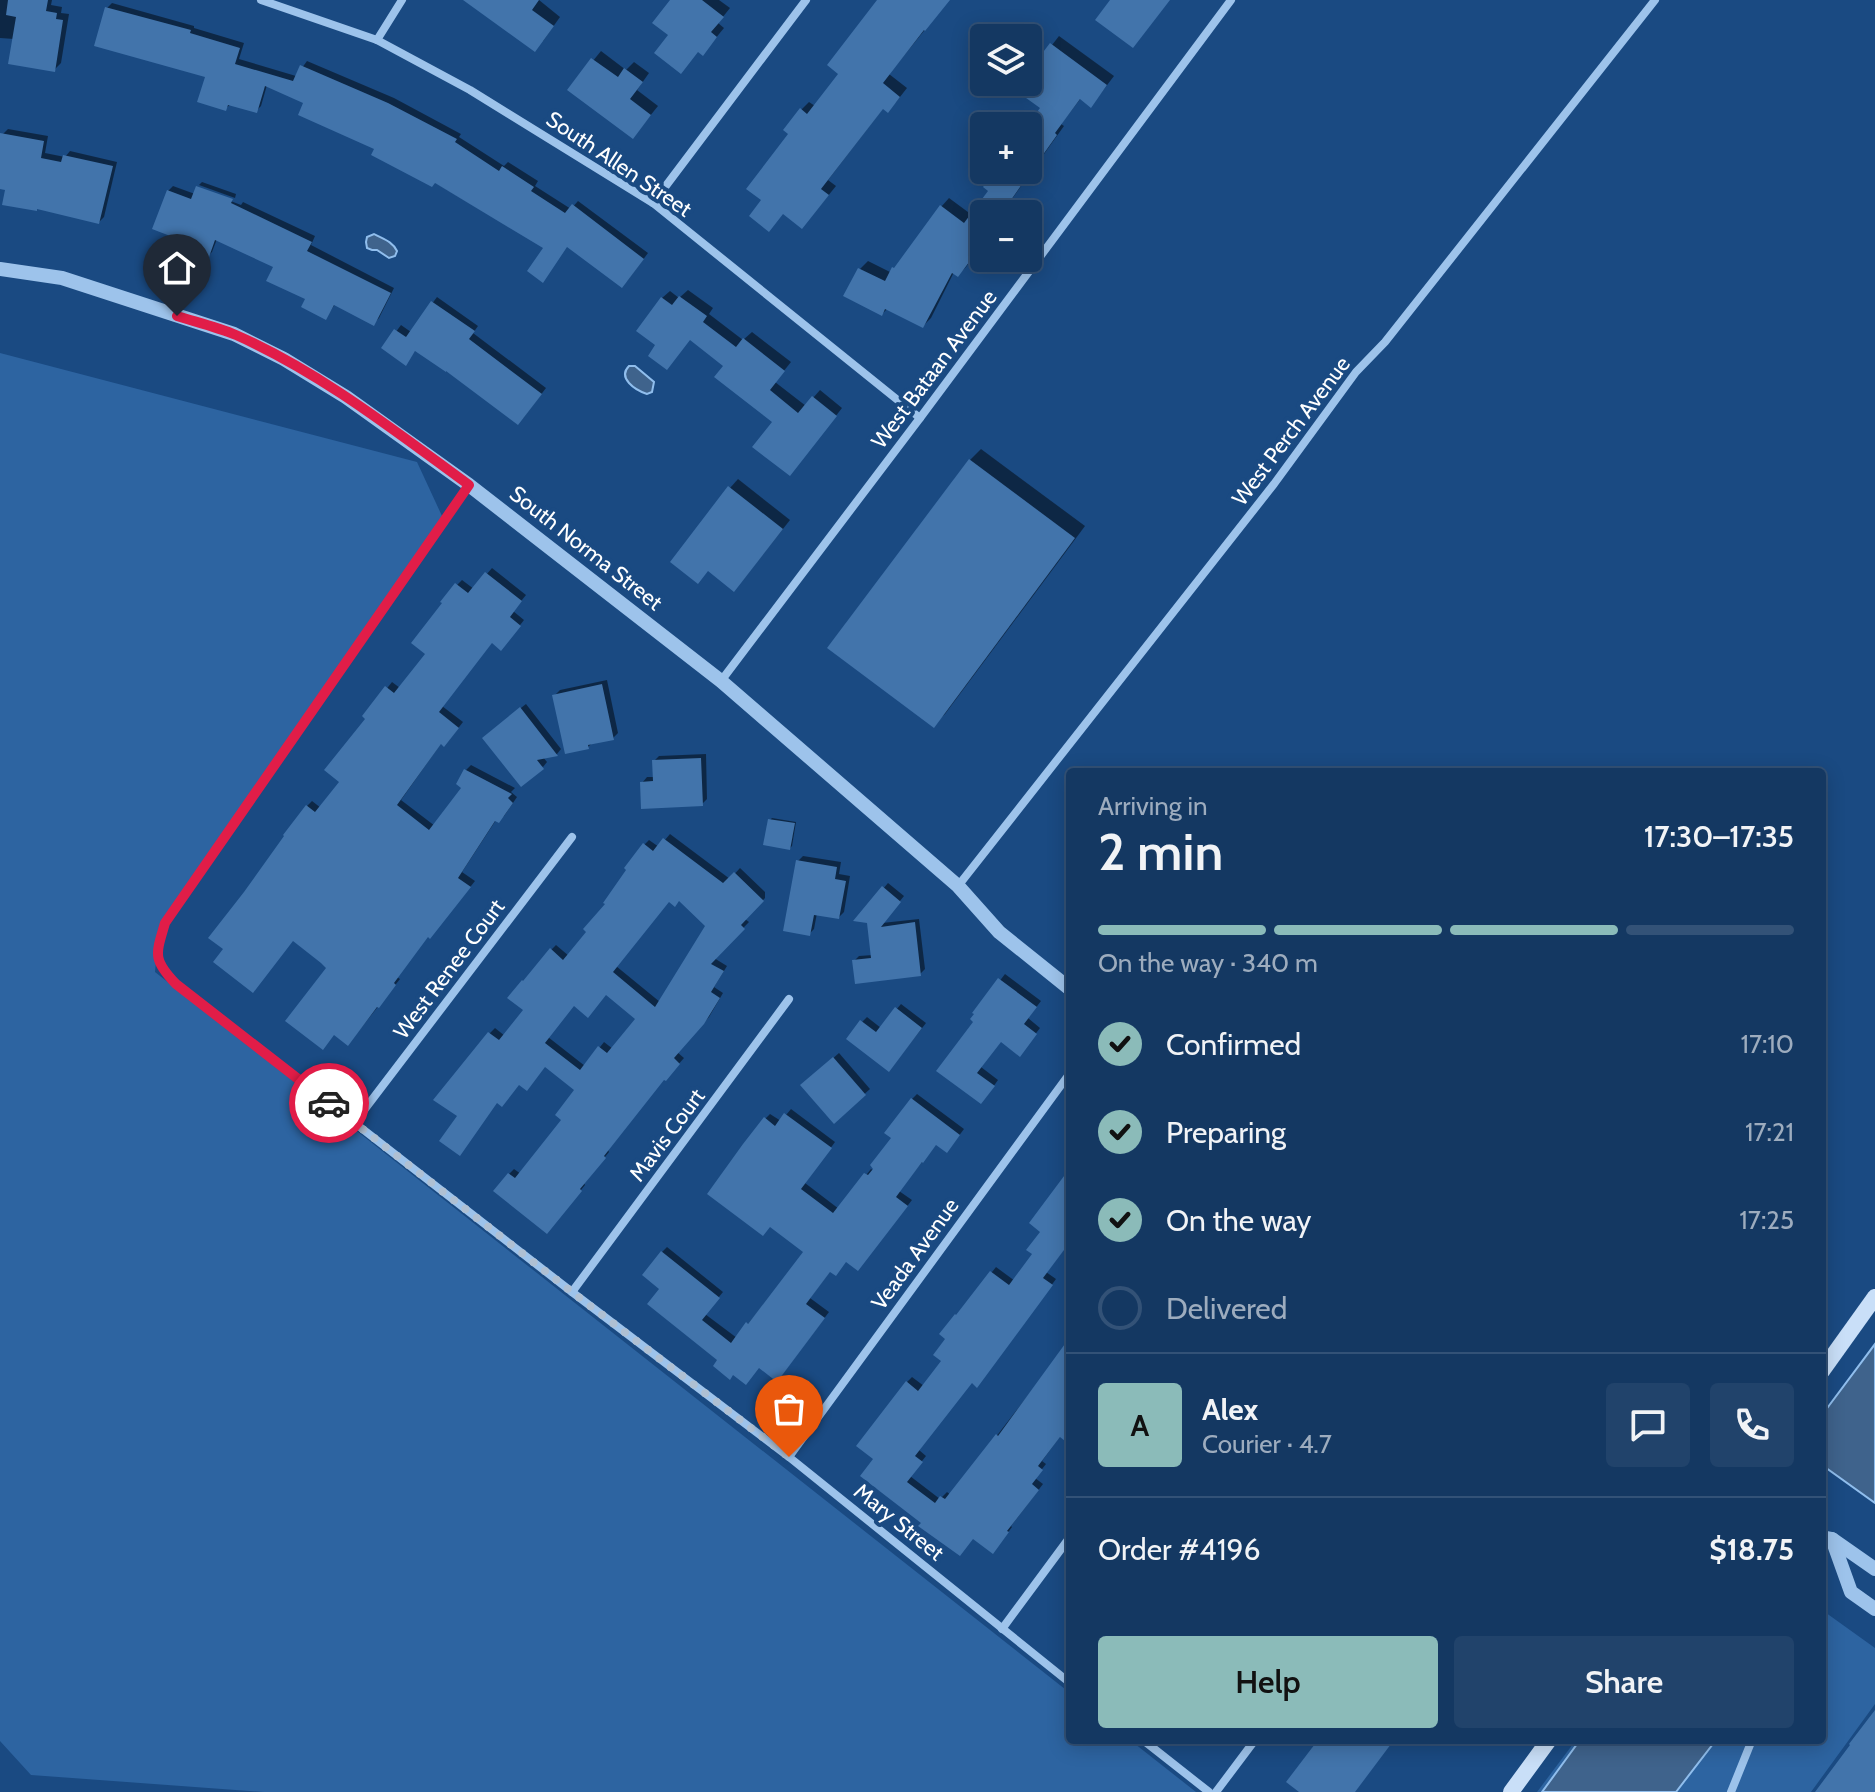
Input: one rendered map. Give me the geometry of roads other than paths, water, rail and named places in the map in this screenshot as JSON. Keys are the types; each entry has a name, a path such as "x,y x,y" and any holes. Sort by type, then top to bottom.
{"main road":[{"path":"1826,1365 1875,1297"},
{"path":"1511,1792 1546,1744"}],"street":[{"name":"South Allen Street","path":"261,0 377,40 470,90 653,203 920,418"},
{"path":"377,40 402,0"},
{"path":"653,203 806,0"},
{"name":"West Bataan Avenue","path":"721,681 1231,0"},
{"name":"West Perch Avenue","path":"958,886 1274,484 1356,372 1385,342 1655,0"},
{"name":"South Norma Street","path":"0,269 62,278 234,334 284,359 346,397 469,485 721,681 958,886 999,932 1066,986"},
{"name":"Mary Street","path":"469,485 165,923 156,951 163,971 572,1292 789,1457 1066,1680"},
{"name":"West Renee Court","path":"355,1122 572,837"},
{"name":"Mavis Court","path":"572,1292 789,999"},
{"name":"Veada Avenue","path":"789,1457 1066,1078"},
{"path":"1827,1538 1875,1569"},
{"path":"1827,1538 1851,1592 1875,1609"},
{"path":"1002,1629 1066,1542"},
{"path":"1148,1744 1209,1792"},
{"path":"1216,1792 1252,1744"},
{"path":"1731,1792 1750,1744"}]}
